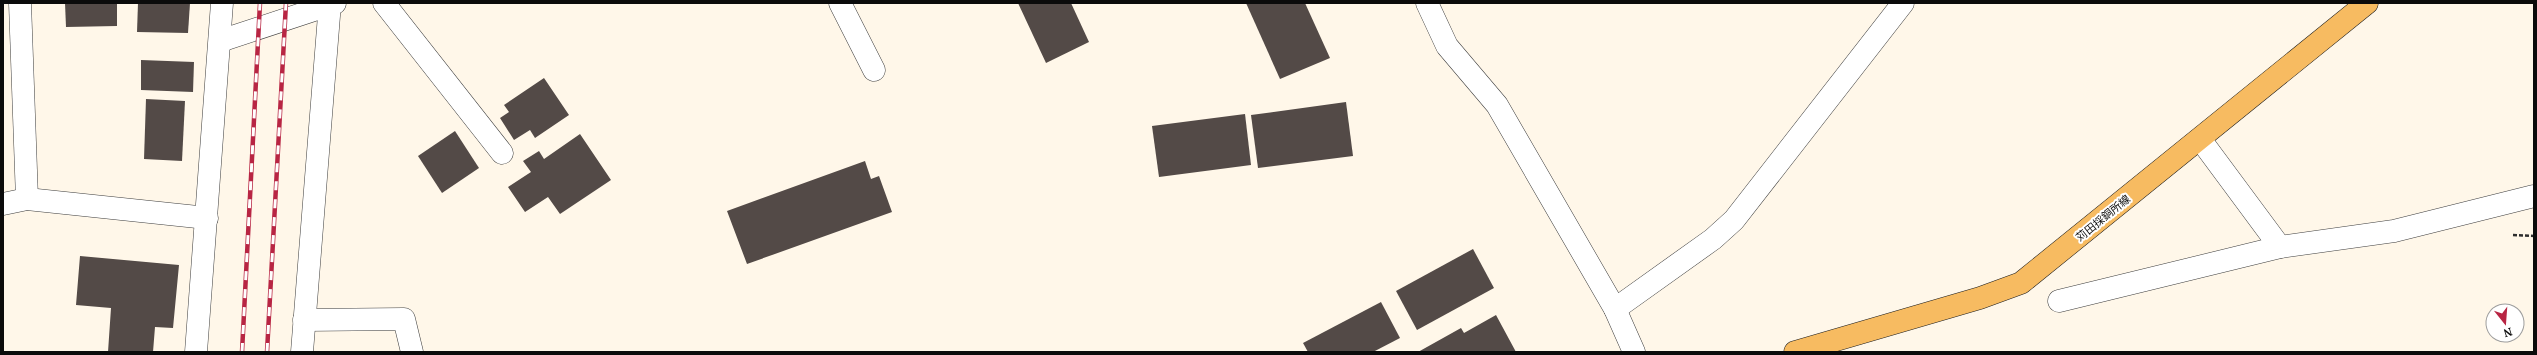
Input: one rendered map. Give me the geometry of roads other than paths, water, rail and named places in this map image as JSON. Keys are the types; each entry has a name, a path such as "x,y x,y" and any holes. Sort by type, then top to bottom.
{"main road":[{"name":"苅田採銅所線","path":"1795,352 1973,300 2021,283 2367,3"}],"street":[{"path":"20,3 28,199"},
{"path":"196,352 222,3"},
{"path":"384,3 502,152"},
{"path":"840,3 874,70"},
{"path":"1428,3 1447,46 1497,104 1615,309 1634,352"},
{"path":"1615,309 1713,239 1734,220 1904,3"},
{"path":"220,41 332,4 302,352"},
{"path":"2200,139 2280,248"},
{"path":"2059,301 2280,248 2394,231 2534,196"},
{"path":"3,204 28,199 206,218"},
{"path":"304,320 404,320 412,352"}],"railway":[{"path":"242,352 260,3"},
{"path":"267,352 286,3"}]}
